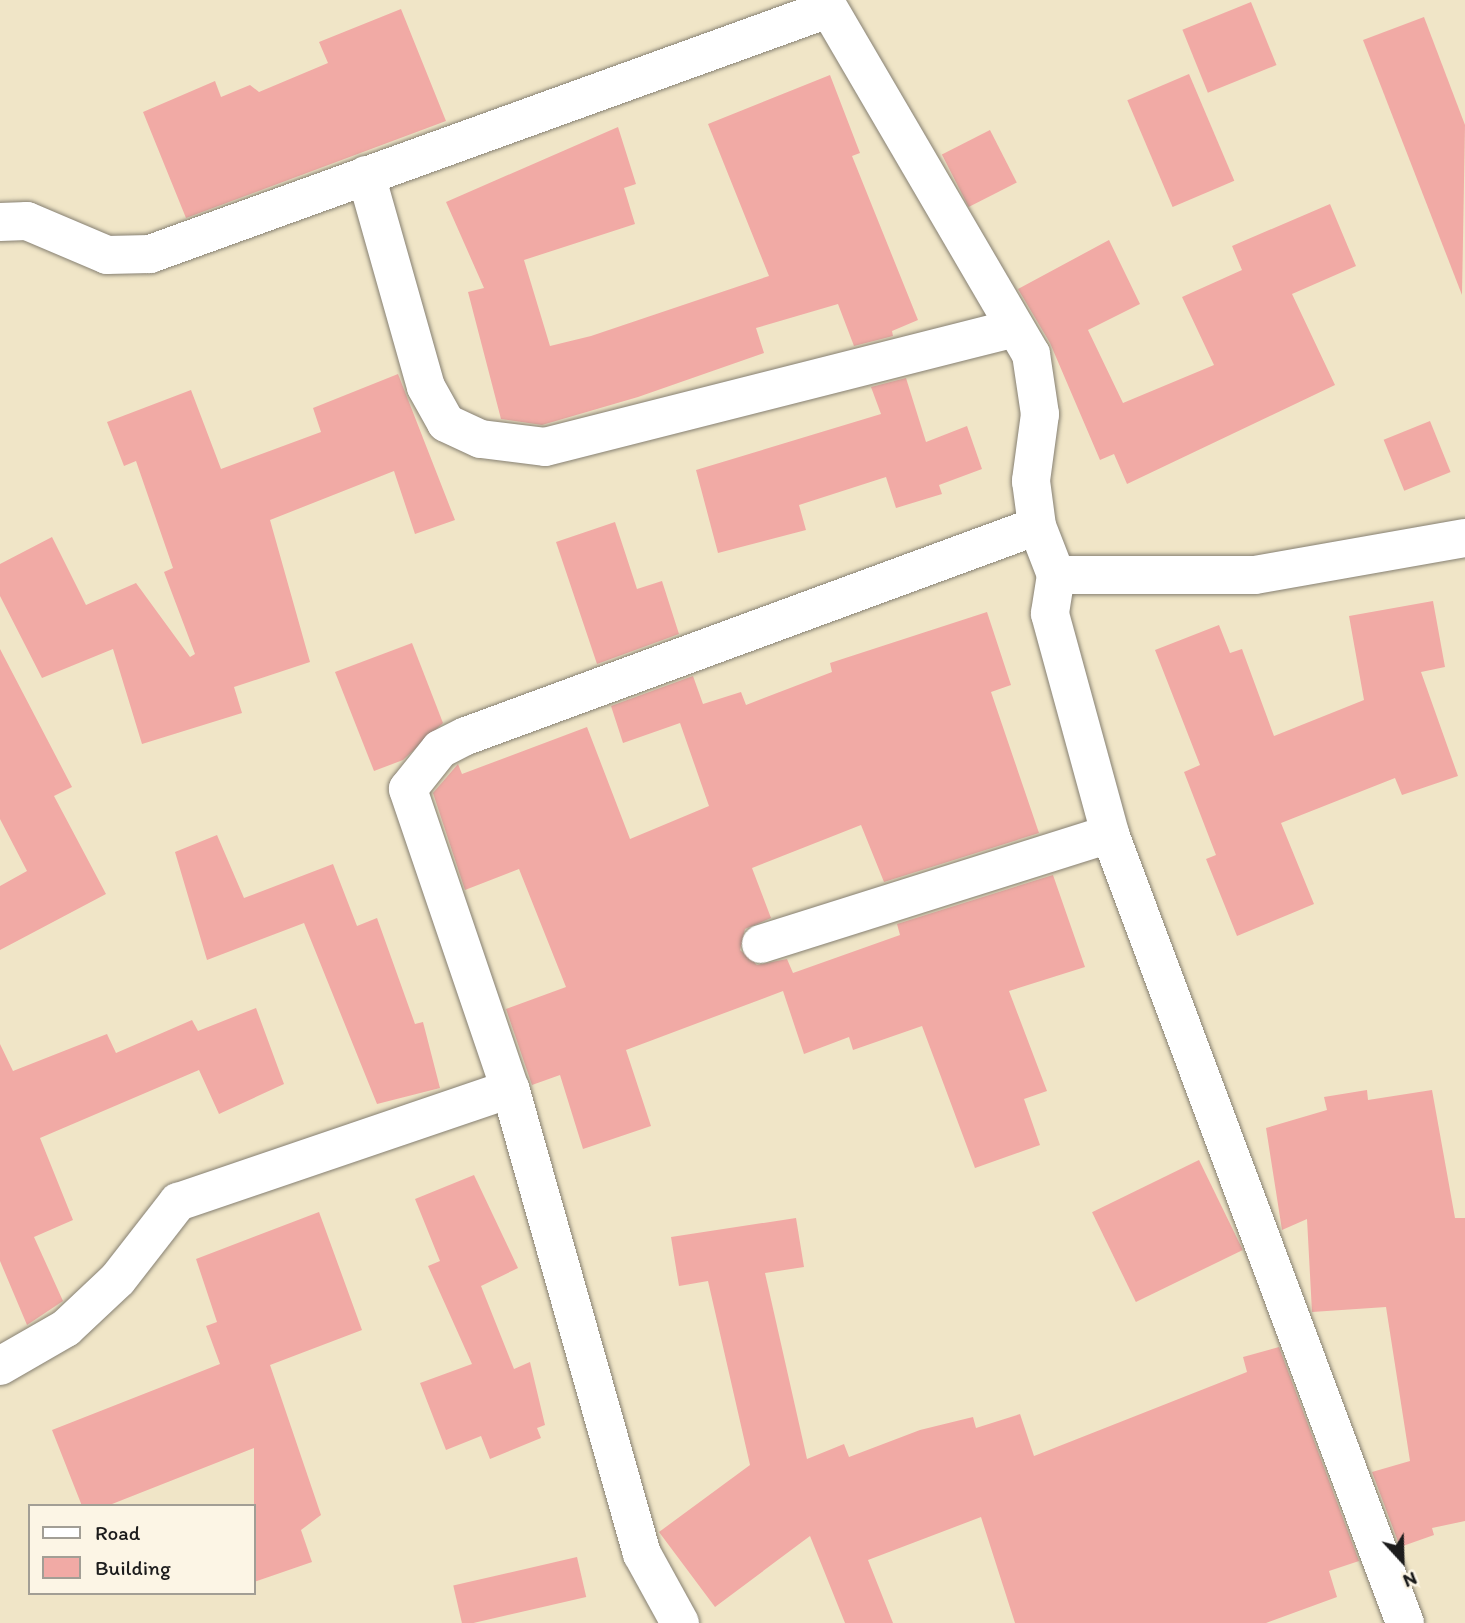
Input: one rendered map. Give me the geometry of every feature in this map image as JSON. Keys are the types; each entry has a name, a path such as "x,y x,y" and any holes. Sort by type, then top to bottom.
{"street":[{"path":"0,222 27,221 107,256 150,254 826,4 1031,354 1040,414 1031,481 1037,526 1056,575 1050,614 1111,834 1405,1623"},
{"path":"366,175 426,387 446,423 481,439 545,447 1014,328"},
{"path":"680,1623 642,1554 510,1089 408,789 440,749 1037,526"},
{"path":"1056,575 1255,575 1465,538"},
{"path":"761,944 1111,834"},
{"path":"0,1366 66,1328 118,1279 178,1202 510,1089"}],"building":[{"path":"1251,2 1276,65 1208,93 1182,30"},
{"path":"401,9 446,121 186,218 143,112 215,81 221,97 250,85 259,92 328,63 319,42"},
{"path":"1424,17 1465,125 1462,295 1363,40"},
{"path":"1189,74 1234,181 1173,207 1127,100"},
{"path":"830,75 860,153 852,156 918,320 892,331 893,336 854,346 838,304 756,328 764,353 638,397 542,425 501,419 468,292 484,288 446,202 618,127 636,184 624,188 635,224 524,260 550,346 591,336 769,276 708,124"},
{"path":"990,130 1017,183 969,207 942,155"},
{"path":"1330,204 1356,266 1292,294 1335,385 1127,484 1114,454 1100,460 1050,343 1018,289 1109,240 1140,304 1088,330 1123,403 1214,365 1182,297 1242,270 1232,246"},
{"path":"398,374 455,520 415,534 394,471 270,520 310,662 234,687 242,713 142,744 113,649 42,678 0,596 0,564 52,537 86,605 136,583 190,657 195,654 164,572 173,568 136,461 124,466 107,422 191,390 221,469 321,432 313,408"},
{"path":"906,378 926,442 967,426 982,469 939,485 942,494 896,508 886,477 799,505 806,530 718,553 696,470 881,414 871,387"},
{"path":"1430,421 1451,472 1404,491 1384,440"},
{"path":"615,522 637,589 662,581 679,634 597,664 556,542"},
{"path":"1433,601 1445,667 1421,672 1458,776 1402,795 1395,778 1281,823 1314,904 1237,936 1206,859 1216,855 1184,772 1200,765 1155,650 1219,625 1230,653 1242,649 1274,736 1364,700 1349,616"},
{"path":"987,612 1011,685 991,692 1039,833 884,882 861,825 752,868 771,918 745,929 740,950 757,965 787,959 793,973 900,935 897,924 1053,875 1085,967 1009,991 1047,1091 1024,1099 1040,1145 975,1168 922,1026 853,1050 849,1037 804,1054 783,991 626,1050 651,1126 583,1149 560,1075 532,1085 506,1009 566,987 519,869 465,890 433,793 458,764 462,774 587,727 630,839 709,806 680,723 623,743 611,706 693,676 703,704 741,692 746,705 832,672 830,663"},
{"path":"412,643 443,723 403,760 374,771 335,672"},
{"path":"0,649 72,787 54,796 106,894 0,950 0,886 27,871 0,819"},
{"path":"217,835 244,898 333,864 357,926 377,918 415,1024 423,1022 440,1088 377,1104 304,923 207,960 175,852"},
{"path":"256,1008 284,1084 219,1114 199,1070 40,1138 73,1220 34,1237 63,1301 27,1325 0,1261 0,1044 13,1071 107,1034 116,1053 192,1020 198,1031"},
{"path":"1367,1090 1368,1100 1432,1090 1455,1218 1465,1218 1465,1521 1432,1528 1434,1535 1400,1547 1372,1472 1410,1461 1386,1307 1312,1312 1307,1219 1282,1230 1266,1128 1327,1110 1324,1097"},
{"path":"1199,1160 1243,1250 1136,1302 1092,1212"},
{"path":"474,1175 518,1268 481,1286 514,1369 530,1362 545,1425 537,1428 541,1438 490,1459 481,1436 446,1450 420,1383 472,1364 428,1266 440,1261 415,1199"},
{"path":"319,1212 362,1330 270,1365 321,1515 301,1530 312,1562 256,1581 254,1448 112,1504 81,1504 52,1430 220,1364 206,1326 217,1322 196,1259"},
{"path":"796,1218 804,1267 765,1273 807,1459 844,1444 849,1457 920,1430 973,1417 976,1428 1020,1414 1034,1456 1247,1372 1243,1357 1279,1347 1359,1561 1329,1571 1337,1597 1266,1623 1015,1623 981,1517 868,1560 893,1623 845,1623 810,1536 715,1607 659,1532 750,1465 708,1281 679,1286 671,1237"},
{"path":"577,1557 586,1597 473,1623 462,1623 453,1586"}]}
